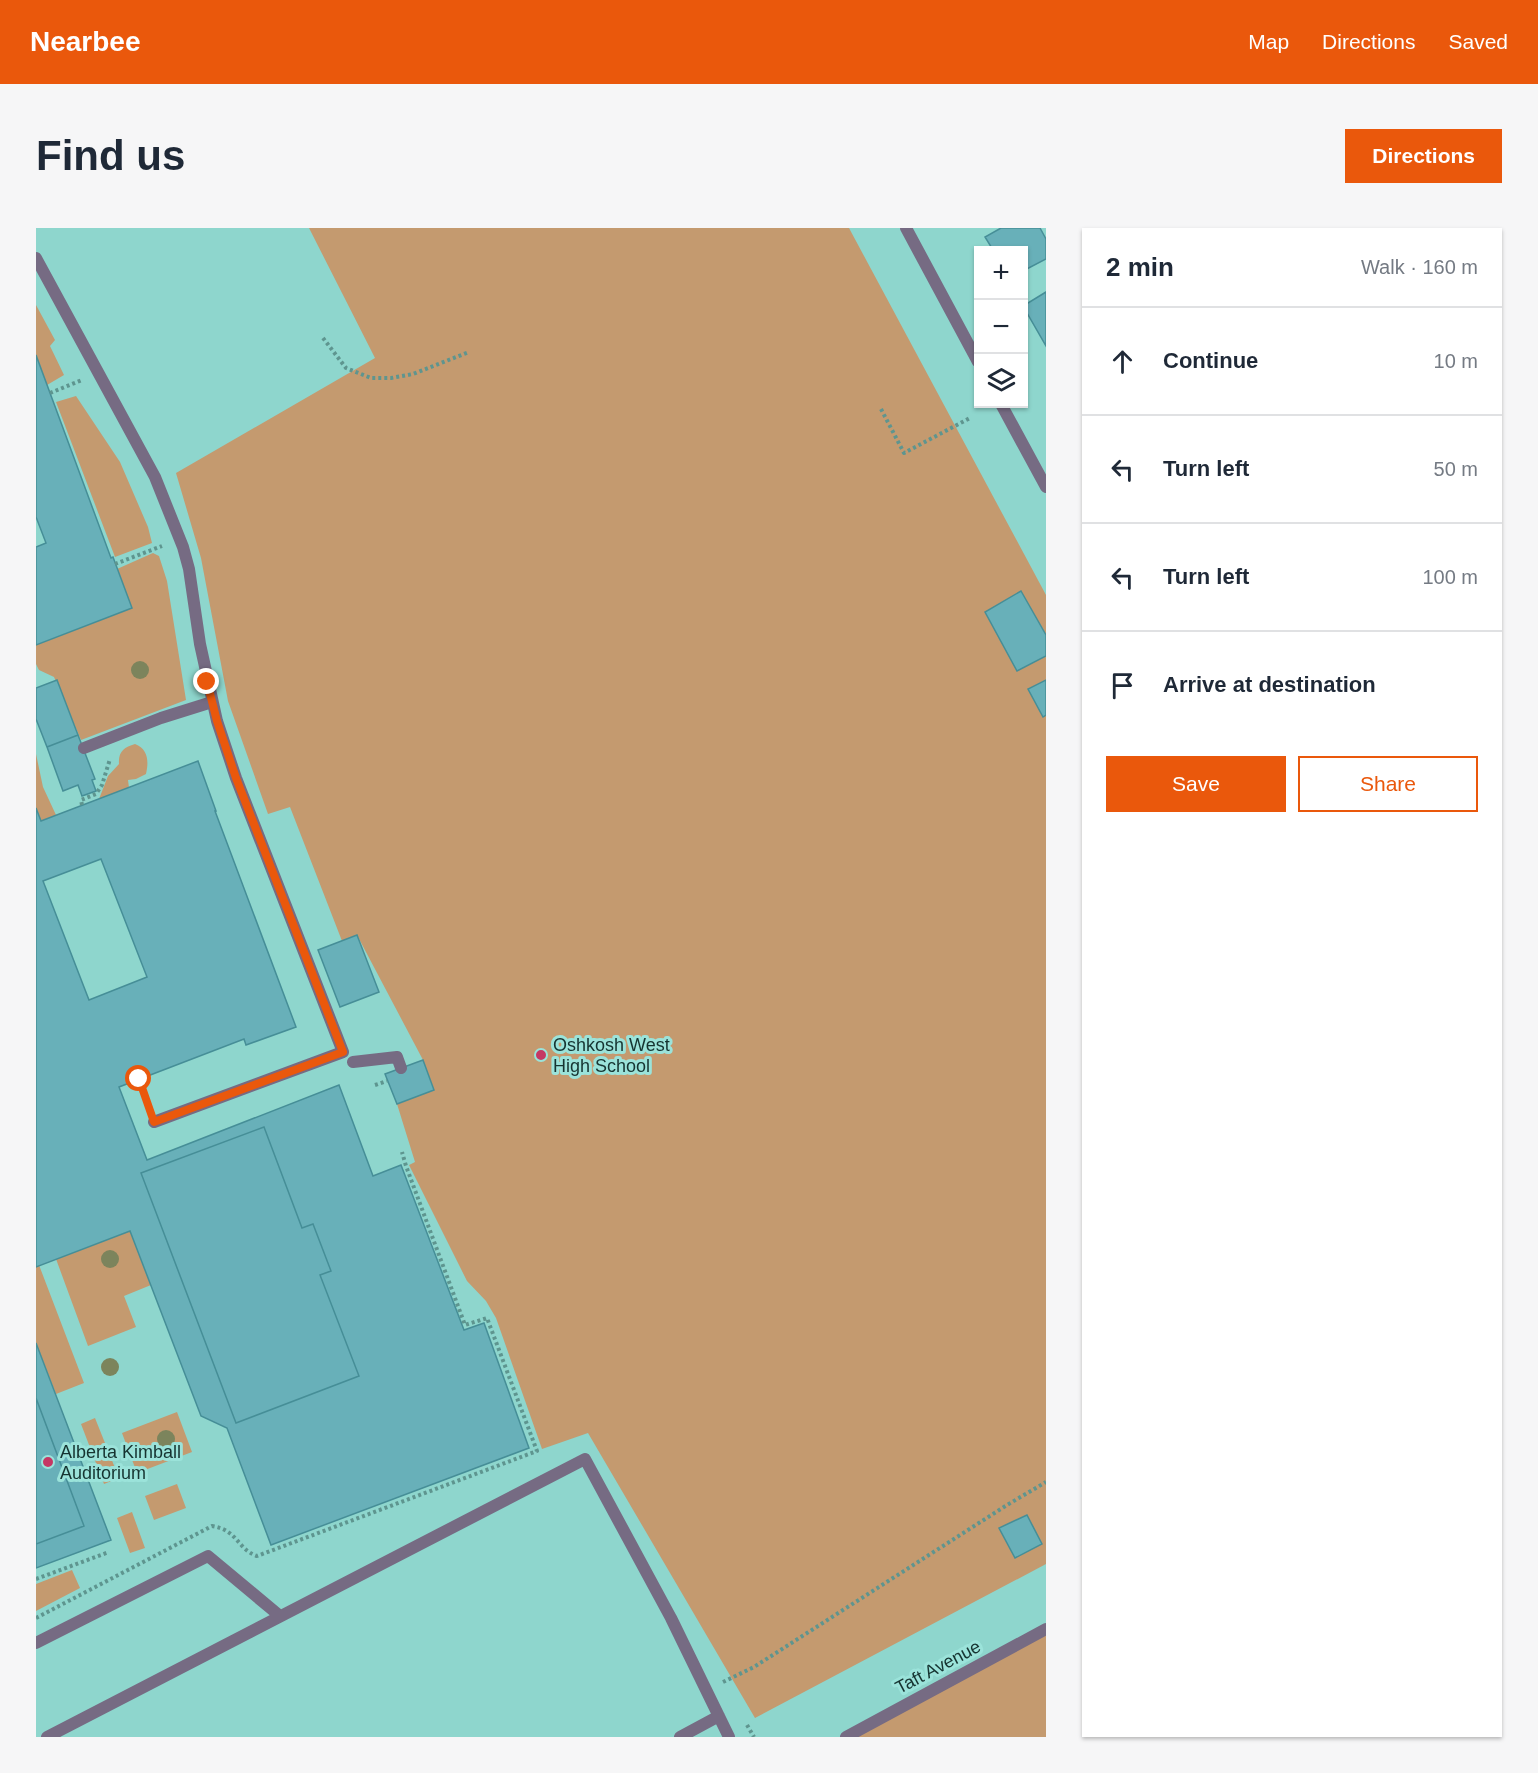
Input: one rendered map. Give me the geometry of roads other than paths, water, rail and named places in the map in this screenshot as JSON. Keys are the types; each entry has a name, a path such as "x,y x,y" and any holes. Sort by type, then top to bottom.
{"street":[{"path":"906,228 974,355"},
{"path":"36,258 155,477 171,513 189,569 200,644 212,702 236,778 343,1052 154,1122"},
{"path":"1003,408 1046,487"},
{"path":"84,748 161,718 212,702"},
{"path":"353,1062 397,1057 401,1068"},
{"path":"47,1737 585,1459 671,1618 729,1737"},
{"path":"36,1643 208,1556 280,1616"},
{"name":"Taft Avenue","path":"846,1737 1046,1629"},
{"path":"680,1737 719,1716"}],"place":[{"name":"Oshkosh West High School","path":"541,1055"},
{"name":"Alberta Kimball Auditorium","path":"48,1462"}]}
